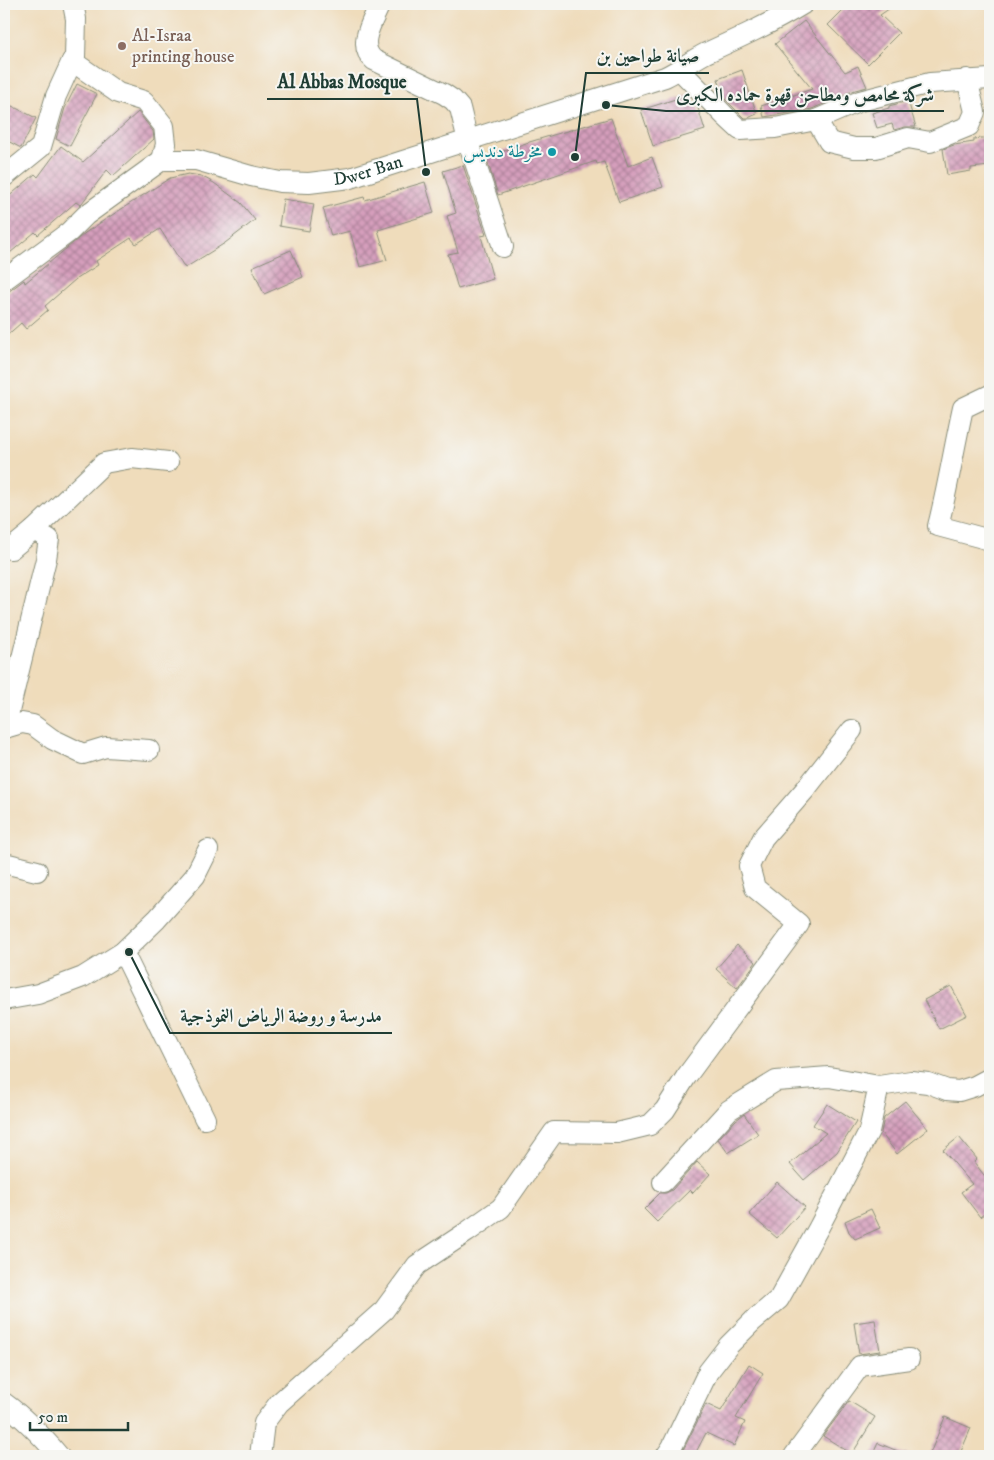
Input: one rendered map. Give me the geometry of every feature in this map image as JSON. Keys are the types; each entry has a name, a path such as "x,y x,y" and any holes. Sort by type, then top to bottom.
{"street":[{"path":"4,177 41,147 56,96 75,57 76,19 73,4"},
{"path":"380,4 365,39 366,50 369,56 453,100 460,108 468,141 503,247"},
{"name":"Dwer Ban","path":"162,160 196,160 258,178 280,182 309,182 350,178 665,77 680,70 703,54 759,29 803,4"},
{"path":"4,280 69,232 86,215 162,160 166,144 164,126 144,101 118,93 72,61"},
{"path":"680,70 740,130 776,128 816,120 860,101 930,83 990,79"},
{"path":"816,120 829,142 854,148 876,148 908,138 930,142 969,126 976,112 967,80"},
{"path":"990,395 963,408 938,526 990,540"},
{"path":"4,548 11,549 34,530 104,463 132,458 168,462"},
{"path":"34,530 49,539 48,546 5,728 22,723 33,725 52,739 82,754 106,747 149,750"},
{"path":"260,1456 264,1423 278,1404 384,1310 417,1265 501,1208 554,1132 618,1132 650,1125 665,1110 686,1077 799,924 755,888 749,866 763,838 804,791 852,730"},
{"path":"4,1000 38,994 84,977 123,952 157,919 195,876 208,850"},
{"path":"4,863 37,872"},
{"path":"123,952 205,1119"},
{"path":"663,1182 728,1110 776,1081 829,1077 879,1086 911,1081 928,1083 948,1090 959,1091 975,1086 990,1078"},
{"path":"666,1456 708,1372 728,1345 779,1299 869,1131 879,1086"},
{"path":"794,1456 860,1366 910,1359"},
{"path":"4,1403 20,1414 59,1456"}],"building":[{"path":"849,4 896,4 880,15 899,33 868,64 828,25"},
{"path":"804,21 845,72 858,66 867,87 855,90 812,109 764,117 761,106 812,89 775,44"},
{"path":"742,70 757,114 748,118 744,118 725,99 718,79"},
{"path":"77,84 97,94 70,146 56,139 65,108"},
{"path":"688,95 697,105 705,130 653,146 641,110"},
{"path":"908,101 916,127 894,130 892,124 877,128 872,113"},
{"path":"4,102 36,118 21,148 4,139"},
{"path":"138,112 153,131 154,139 113,176 107,170 80,205 76,202 38,235 35,232 4,258 4,209 10,204 6,199 35,174 38,177 61,146 83,162"},
{"path":"611,118 628,166 652,157 663,187 619,202 604,162 597,164 596,161 498,195 486,157"},
{"path":"990,137 990,166 971,168 971,171 947,175 943,149 974,142 974,139"},
{"path":"463,165 486,235 481,236 493,279 458,289 448,254 458,252 447,216 456,213 443,171"},
{"path":"188,174 201,176 214,183 241,203 255,220 225,243 185,268 160,229 136,244 131,238 96,261 98,265 76,279 45,306 48,310 26,329 21,323 4,338 4,295 24,280 25,283 85,233 109,217 170,178"},
{"path":"425,182 434,213 378,230 387,260 360,267 350,231 331,236 323,208 364,197 365,200"},
{"path":"283,199 314,204 309,231 279,226"},
{"path":"291,250 303,277 264,294 252,267"},
{"path":"737,945 756,962 737,988 716,969"},
{"path":"951,986 967,1015 939,1029 924,1000"},
{"path":"905,1101 928,1129 897,1154 881,1133 884,1118"},
{"path":"827,1104 856,1122 837,1152 804,1180 790,1164 826,1133 813,1125"},
{"path":"744,1114 758,1134 728,1153 718,1139"},
{"path":"959,1137 977,1159 974,1162 990,1183 990,1209 980,1217 961,1192 972,1184 943,1150"},
{"path":"697,1162 710,1174 693,1193 690,1190 657,1222 644,1209 660,1193 672,1190"},
{"path":"777,1182 805,1207 777,1238 749,1214"},
{"path":"871,1209 880,1228 855,1239 849,1232 845,1221"},
{"path":"875,1320 880,1351 859,1354 854,1323"},
{"path":"749,1364 763,1373 736,1418 745,1422 734,1446 706,1433 694,1456 680,1456 706,1404 721,1411"},
{"path":"849,1401 875,1417 852,1454 823,1436"},
{"path":"945,1417 971,1428 959,1456 929,1456"},
{"path":"878,1443 910,1456 872,1456"}],"place":[{"name":"Al-Israa printing house","path":"122,46"},
{"name":"شركة محامص ومطاحن قهوة حماده الكبرى","path":"606,105"},
{"name":"مخرطة دنديس","path":"552,152"},
{"name":"صيانة طواحين بن","path":"575,157"},
{"name":"Al Abbas Mosque","path":"426,172"},
{"name":"مدرسة و روضة الرياض النموذجية","path":"129,952"}]}
